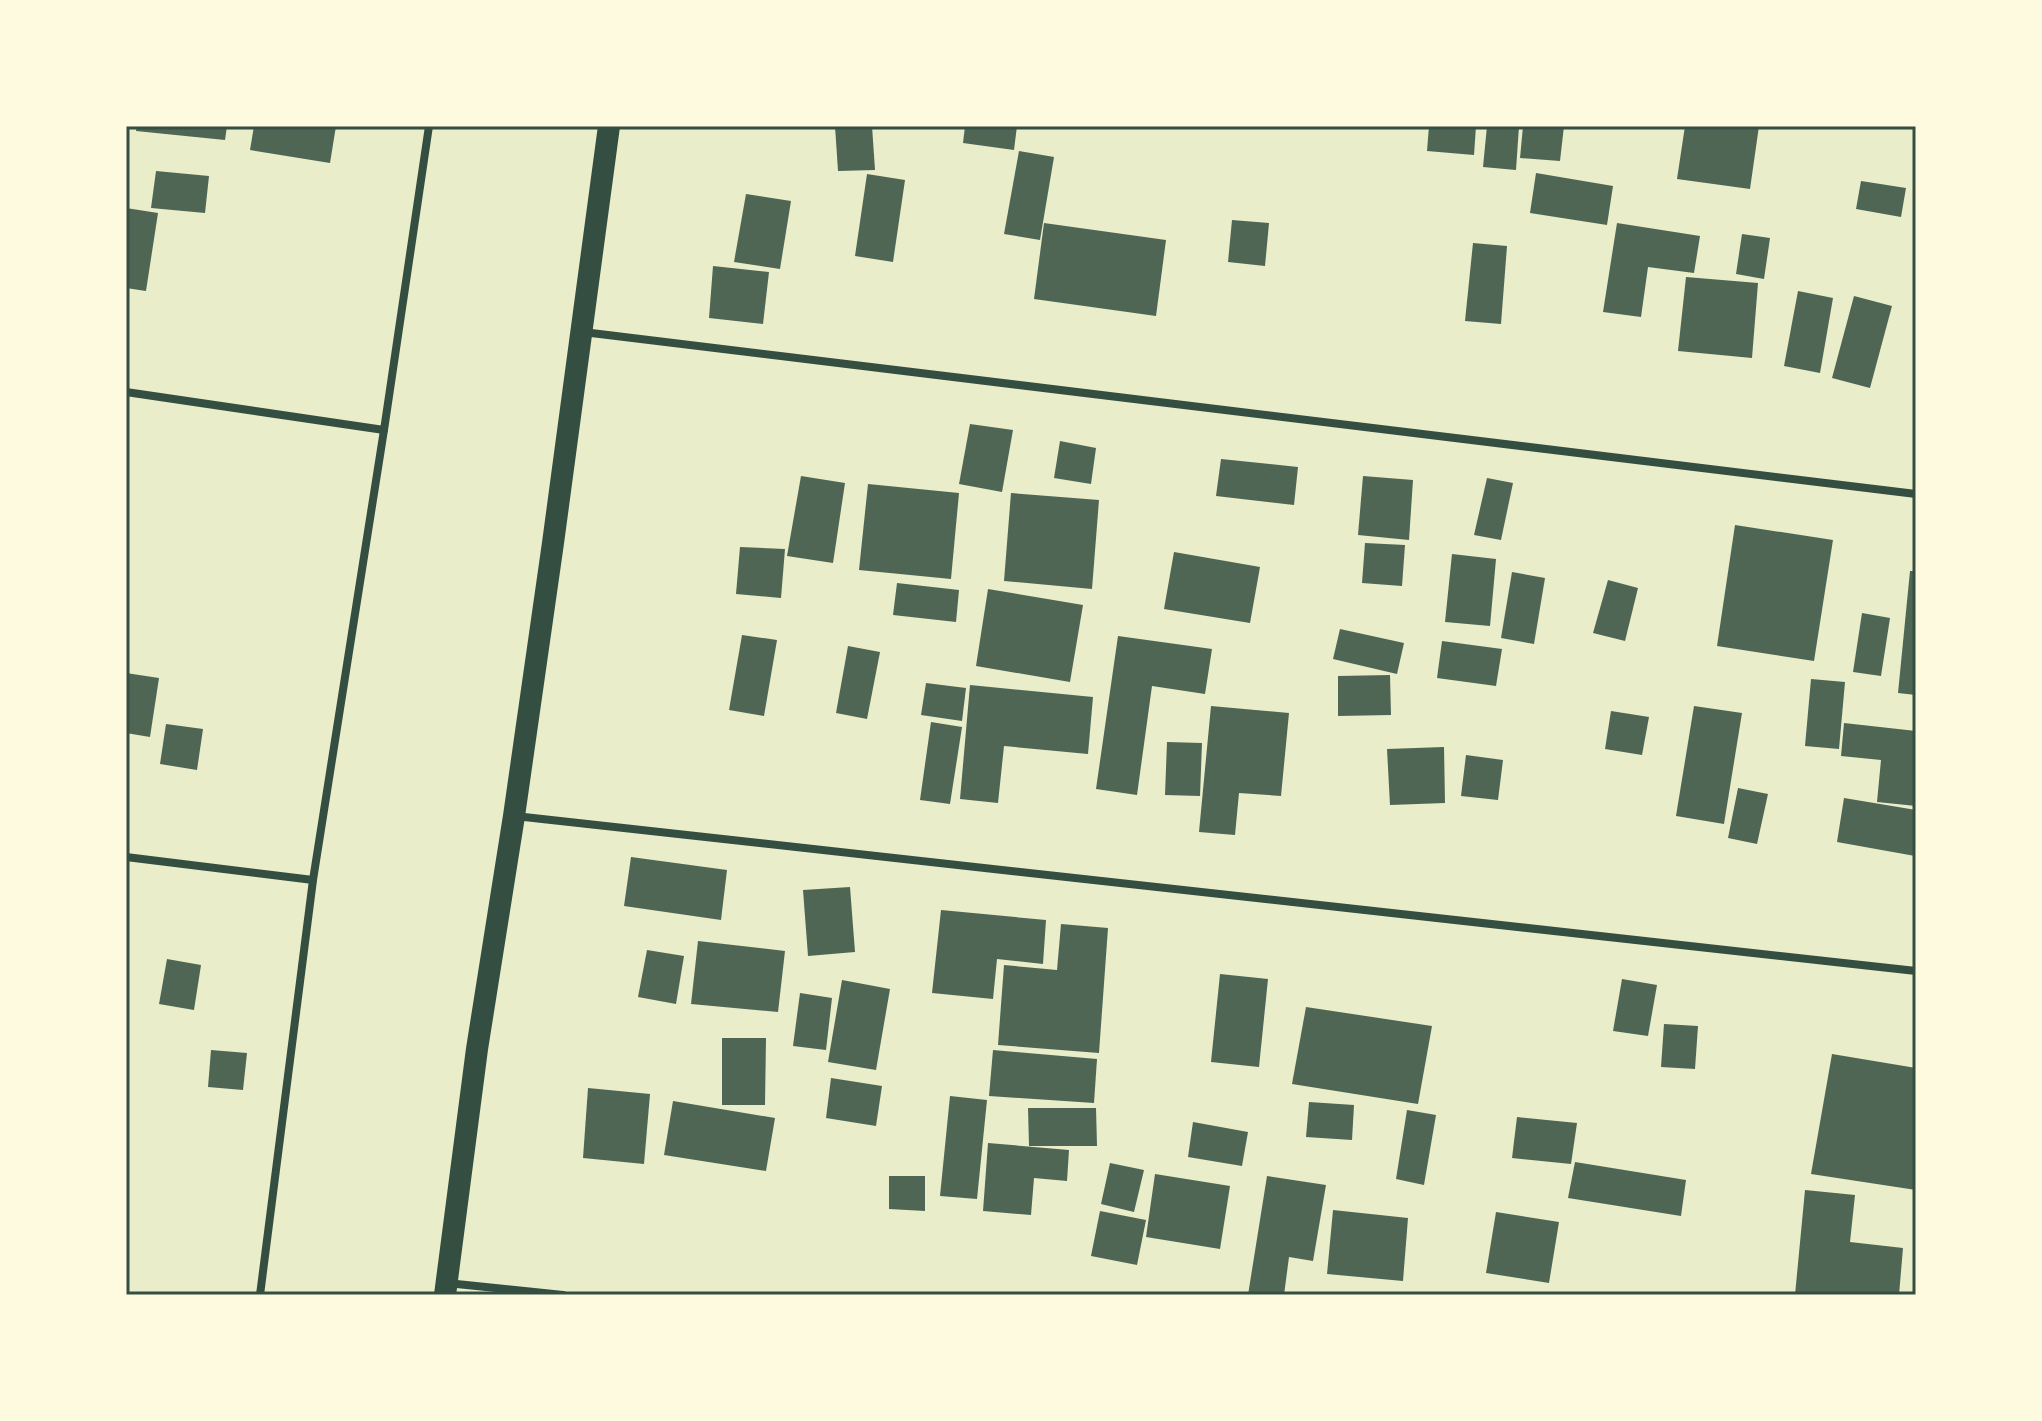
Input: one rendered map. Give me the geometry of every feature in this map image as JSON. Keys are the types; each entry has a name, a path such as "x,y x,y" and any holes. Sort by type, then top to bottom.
{"highway":[{"path":"445,1289 477,1049 553,543 609,126"}],"street":[{"path":"260,1295 313,880 429,126"},
{"path":"580,332 1916,494"},
{"path":"126,392 384,430"},
{"path":"514,816 1916,971"},
{"path":"126,857 313,880"},
{"path":"445,1289 563,1295"}],"building":[{"path":"137,126 227,126 225,140 136,131"},
{"path":"254,126 336,126 330,163 250,150"},
{"path":"835,126 872,126 875,170 838,171"},
{"path":"965,126 1017,126 1014,150 963,143"},
{"path":"1429,126 1476,126 1474,155 1427,151"},
{"path":"1487,126 1519,126 1516,170 1483,167"},
{"path":"1523,126 1564,126 1560,161 1520,158"},
{"path":"1685,126 1759,126 1750,189 1677,179"},
{"path":"1019,151 1054,157 1040,240 1004,234"},
{"path":"156,171 209,176 205,213 151,208"},
{"path":"1536,173 1613,186 1607,225 1530,213"},
{"path":"867,174 905,180 893,262 855,256"},
{"path":"1861,181 1906,188 1901,217 1856,209"},
{"path":"746,194 791,201 780,269 734,262"},
{"path":"126,208 158,213 146,291 126,288"},
{"path":"1232,220 1269,223 1265,266 1228,262"},
{"path":"1044,223 1166,240 1156,316 1034,299"},
{"path":"1617,223 1700,236 1694,273 1648,267 1641,317 1603,312"},
{"path":"1742,234 1770,238 1764,279 1736,274"},
{"path":"1473,243 1507,246 1501,324 1465,321"},
{"path":"713,266 769,272 763,324 709,318"},
{"path":"1686,277 1758,283 1752,358 1678,351"},
{"path":"1798,291 1833,298 1820,373 1784,366"},
{"path":"1854,296 1892,306 1870,388 1832,378"},
{"path":"970,424 1013,430 1002,492 959,484"},
{"path":"1060,441 1096,448 1091,484 1054,478"},
{"path":"1221,459 1298,467 1294,505 1216,496"},
{"path":"801,476 845,483 833,563 787,556"},
{"path":"1363,476 1413,480 1409,540 1358,535"},
{"path":"1487,478 1513,483 1501,540 1474,535"},
{"path":"868,484 959,493 951,579 859,570"},
{"path":"1011,493 1099,500 1092,589 1004,581"},
{"path":"1735,525 1833,540 1814,661 1717,646"},
{"path":"1365,543 1405,545 1402,586 1362,583"},
{"path":"740,547 785,549 781,598 736,594"},
{"path":"1174,552 1260,567 1250,623 1164,609"},
{"path":"1452,554 1496,559 1490,626 1445,622"},
{"path":"1910,571 1916,571 1916,695 1898,693"},
{"path":"1512,572 1545,578 1534,644 1501,638"},
{"path":"1608,580 1638,588 1625,641 1593,633"},
{"path":"897,583 959,590 956,622 893,615"},
{"path":"988,589 1083,605 1070,682 976,666"},
{"path":"1862,613 1890,618 1881,676 1853,672"},
{"path":"1340,629 1404,643 1397,674 1333,659"},
{"path":"742,635 777,640 764,716 729,710"},
{"path":"1118,636 1212,649 1205,694 1152,686 1137,795 1096,789"},
{"path":"1442,641 1502,649 1496,686 1437,678"},
{"path":"848,646 880,652 867,719 836,713"},
{"path":"126,673 159,678 150,737 126,733"},
{"path":"1390,675 1391,715 1338,716 1338,676"},
{"path":"1811,679 1845,682 1839,749 1805,746"},
{"path":"926,683 966,688 962,721 921,715"},
{"path":"970,685 1093,697 1088,754 1004,746 998,803 960,799"},
{"path":"1211,706 1289,713 1281,796 1239,793 1235,835 1199,832"},
{"path":"1694,706 1742,713 1724,824 1676,816"},
{"path":"1611,711 1649,717 1642,755 1605,749"},
{"path":"931,722 962,727 950,804 920,800"},
{"path":"1844,723 1916,731 1916,806 1877,802 1881,760 1841,756"},
{"path":"166,724 203,729 197,770 160,764"},
{"path":"1167,742 1202,743 1200,796 1165,795"},
{"path":"1444,747 1445,803 1390,805 1387,749"},
{"path":"1466,755 1503,760 1498,800 1461,796"},
{"path":"1738,788 1768,794 1757,844 1728,838"},
{"path":"1844,798 1916,810 1915,856 1837,842"},
{"path":"631,857 727,870 721,920 624,906"},
{"path":"850,887 855,952 808,956 803,890"},
{"path":"941,910 1046,920 1043,964 997,959 993,999 932,993"},
{"path":"1061,924 1108,928 1099,1053 998,1045 1004,965 1057,970"},
{"path":"698,941 785,951 778,1012 691,1004"},
{"path":"647,950 684,956 676,1004 638,997"},
{"path":"167,959 201,965 194,1010 159,1004"},
{"path":"1220,974 1268,979 1259,1067 1211,1062"},
{"path":"1622,979 1657,985 1648,1036 1613,1031"},
{"path":"842,980 890,989 876,1070 828,1062"},
{"path":"800,993 832,998 826,1050 793,1046"},
{"path":"1306,1007 1432,1026 1418,1104 1292,1084"},
{"path":"1664,1024 1698,1026 1695,1069 1661,1067"},
{"path":"722,1038 766,1038 765,1105 722,1105"},
{"path":"211,1050 247,1053 243,1090 208,1087"},
{"path":"993,1050 1097,1059 1094,1103 989,1096"},
{"path":"1832,1054 1916,1068 1916,1190 1811,1174"},
{"path":"831,1078 882,1086 876,1126 826,1118"},
{"path":"588,1088 650,1094 644,1164 583,1158"},
{"path":"950,1096 987,1100 977,1199 940,1196"},
{"path":"673,1101 775,1118 766,1171 664,1155"},
{"path":"1309,1102 1354,1105 1352,1140 1306,1137"},
{"path":"1028,1108 1096,1108 1097,1146 1029,1146"},
{"path":"1407,1110 1436,1115 1424,1185 1396,1179"},
{"path":"1517,1117 1577,1123 1571,1164 1512,1158"},
{"path":"1193,1122 1248,1132 1242,1166 1188,1157"},
{"path":"988,1143 1069,1150 1067,1181 1034,1178 1031,1215 983,1211"},
{"path":"1575,1162 1686,1180 1681,1216 1568,1198"},
{"path":"1110,1163 1144,1170 1134,1212 1101,1204"},
{"path":"1155,1174 1230,1186 1220,1249 1146,1237"},
{"path":"889,1176 925,1176 925,1211 889,1209"},
{"path":"1267,1176 1326,1185 1313,1261 1289,1257 1284,1295 1248,1295"},
{"path":"1805,1190 1855,1195 1850,1242 1903,1248 1899,1295 1795,1295"},
{"path":"1333,1210 1408,1218 1403,1281 1327,1274"},
{"path":"1100,1211 1146,1220 1137,1265 1091,1256"},
{"path":"1496,1212 1559,1222 1549,1283 1486,1273"}]}
